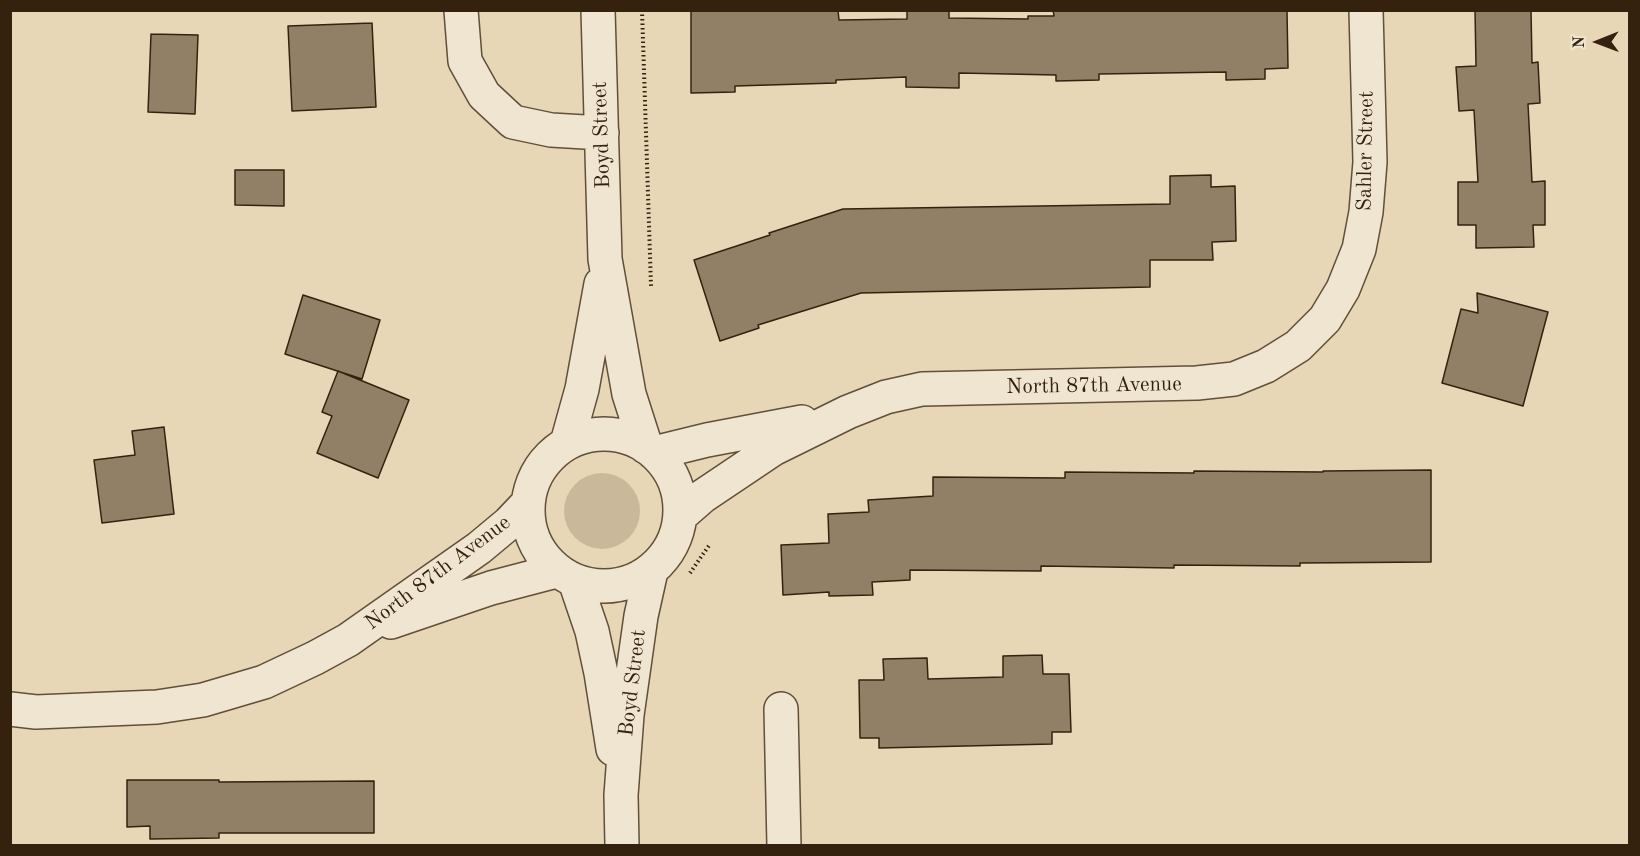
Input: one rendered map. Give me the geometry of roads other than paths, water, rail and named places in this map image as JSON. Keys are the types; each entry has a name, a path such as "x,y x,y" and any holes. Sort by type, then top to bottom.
{"street":[{"path":"460,10 465,61 484,95 513,122 551,130 602,133"},
{"name":"Boyd Street","path":"598,10 605,259 629,394 650,450"},
{"name":"Sahler Street","path":"1325,319 1343,288 1359,249 1366,212 1370,162 1366,10"},
{"name":"Boyd Street","path":"567,442 591,350 605,259"},
{"name":"North 87th Avenue","path":"680,516 703,496 772,449 848,412 886,397 922,389 1197,384 1234,379 1266,366 1298,346 1325,319"},
{"name":"North 87th Avenue","path":"650,450 848,412"},
{"name":"Boyd Street","path":"566,576 604,588 629,584 651,571 669,552 679,529 680,516 680,503 674,478 659,457 639,442 615,434 590,434 567,442 546,458 533,480 527,504 529,529 539,552 566,576 592,631 621,795"},
{"name":"North 87th Avenue","path":"348,640 479,548 509,523 527,504"},
{"name":"Boyd Street","path":"622,846 621,795 627,715 641,616 651,571"},
{"name":"North 87th Avenue","path":"10,709 36,712 157,707 203,700 264,682 348,640 409,615 491,588 566,576"},
{"path":"781,709 784,846"}]}
